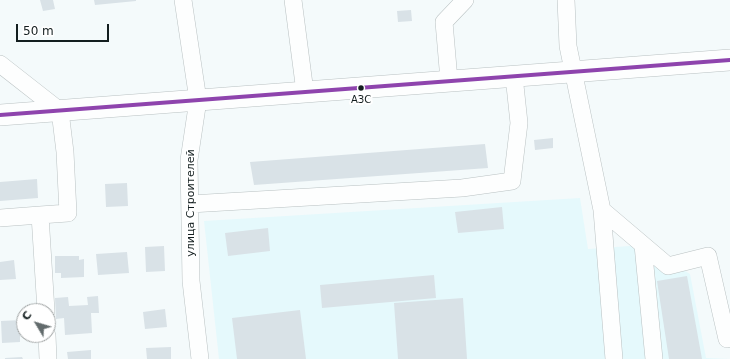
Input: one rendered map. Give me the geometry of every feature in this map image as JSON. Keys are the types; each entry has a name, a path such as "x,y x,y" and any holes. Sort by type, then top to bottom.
{"main road":[{"path":"0,115 730,60"}],"street":[{"name":"улица Строителей","path":"183,0 198,100 189,160 191,281 200,359"},
{"path":"293,0 305,92"},
{"path":"449,80 444,22 465,0"},
{"path":"566,0 568,46 602,210 614,359"},
{"path":"0,64 60,110 68,213 0,218"},
{"path":"190,204 462,188 512,182 519,122 514,76"},
{"path":"602,210 668,266 708,256 727,339"},
{"path":"40,215 46,303"},
{"path":"643,245 654,359"},
{"path":"47,343 48,359"}],"shaded area":[{"path":"580,198 588,249 643,245 690,274 706,358 730,359 219,359 204,221"}],"building":[{"path":"40,0 53,0 55,9 43,11"},
{"path":"94,0 136,0 136,1 95,5"},
{"path":"411,10 412,21 398,22 397,11"},
{"path":"553,138 553,148 535,150 534,140"},
{"path":"485,144 488,168 254,185 250,162"},
{"path":"37,179 38,198 0,201 0,182"},
{"path":"127,183 128,206 106,207 105,184"},
{"path":"502,207 504,229 458,233 455,212"},
{"path":"268,228 270,251 228,256 225,233"},
{"path":"164,246 165,271 146,272 145,247"},
{"path":"127,252 129,273 98,275 96,254"},
{"path":"55,256 79,256 79,260 84,259 84,277 61,278 61,273 55,273"},
{"path":"14,260 16,279 0,280 0,262"},
{"path":"434,275 436,298 322,308 320,285"},
{"path":"687,276 702,359 669,359 657,281"},
{"path":"98,296 99,313 91,313 92,333 65,335 64,318 56,319 55,298 68,297 69,306 88,305 87,297"},
{"path":"463,298 467,359 398,359 394,303"},
{"path":"165,309 167,327 145,329 143,312"},
{"path":"300,310 306,359 237,359 232,318"},
{"path":"16,320 16,342 2,343 1,321"},
{"path":"171,347 171,359 147,359 146,348"},
{"path":"91,350 91,359 68,359 67,352"},
{"path":"22,357 23,359 5,359 5,358"}],"transit line":[{"path":"0,115 730,60"}],"place":[{"name":"АЗС","path":"361,88"}]}
